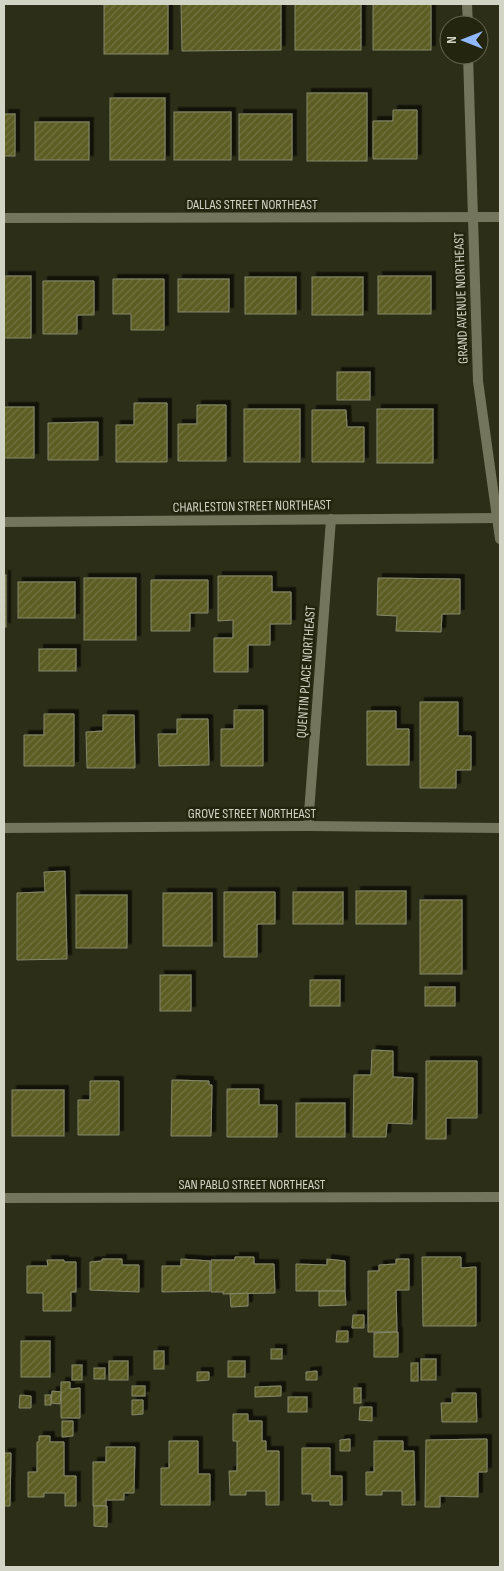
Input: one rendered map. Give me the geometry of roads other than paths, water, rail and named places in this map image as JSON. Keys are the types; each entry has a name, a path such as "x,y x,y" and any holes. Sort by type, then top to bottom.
{"street":[{"name":"GRAND AVENUE NORTHEAST","path":"468,65 478,381 499,518 500,539"},
{"name":"DALLAS STREET NORTHEAST","path":"4,218 500,217"},
{"name":"CHARLESTON STREET NORTHEAST","path":"4,522 499,518"},
{"name":"QUENTIN PLACE NORTHEAST","path":"308,826 331,519"},
{"name":"GROVE STREET NORTHEAST","path":"4,828 308,826 500,828"},
{"name":"SAN PABLO STREET NORTHEAST","path":"4,1198 500,1197"}]}
